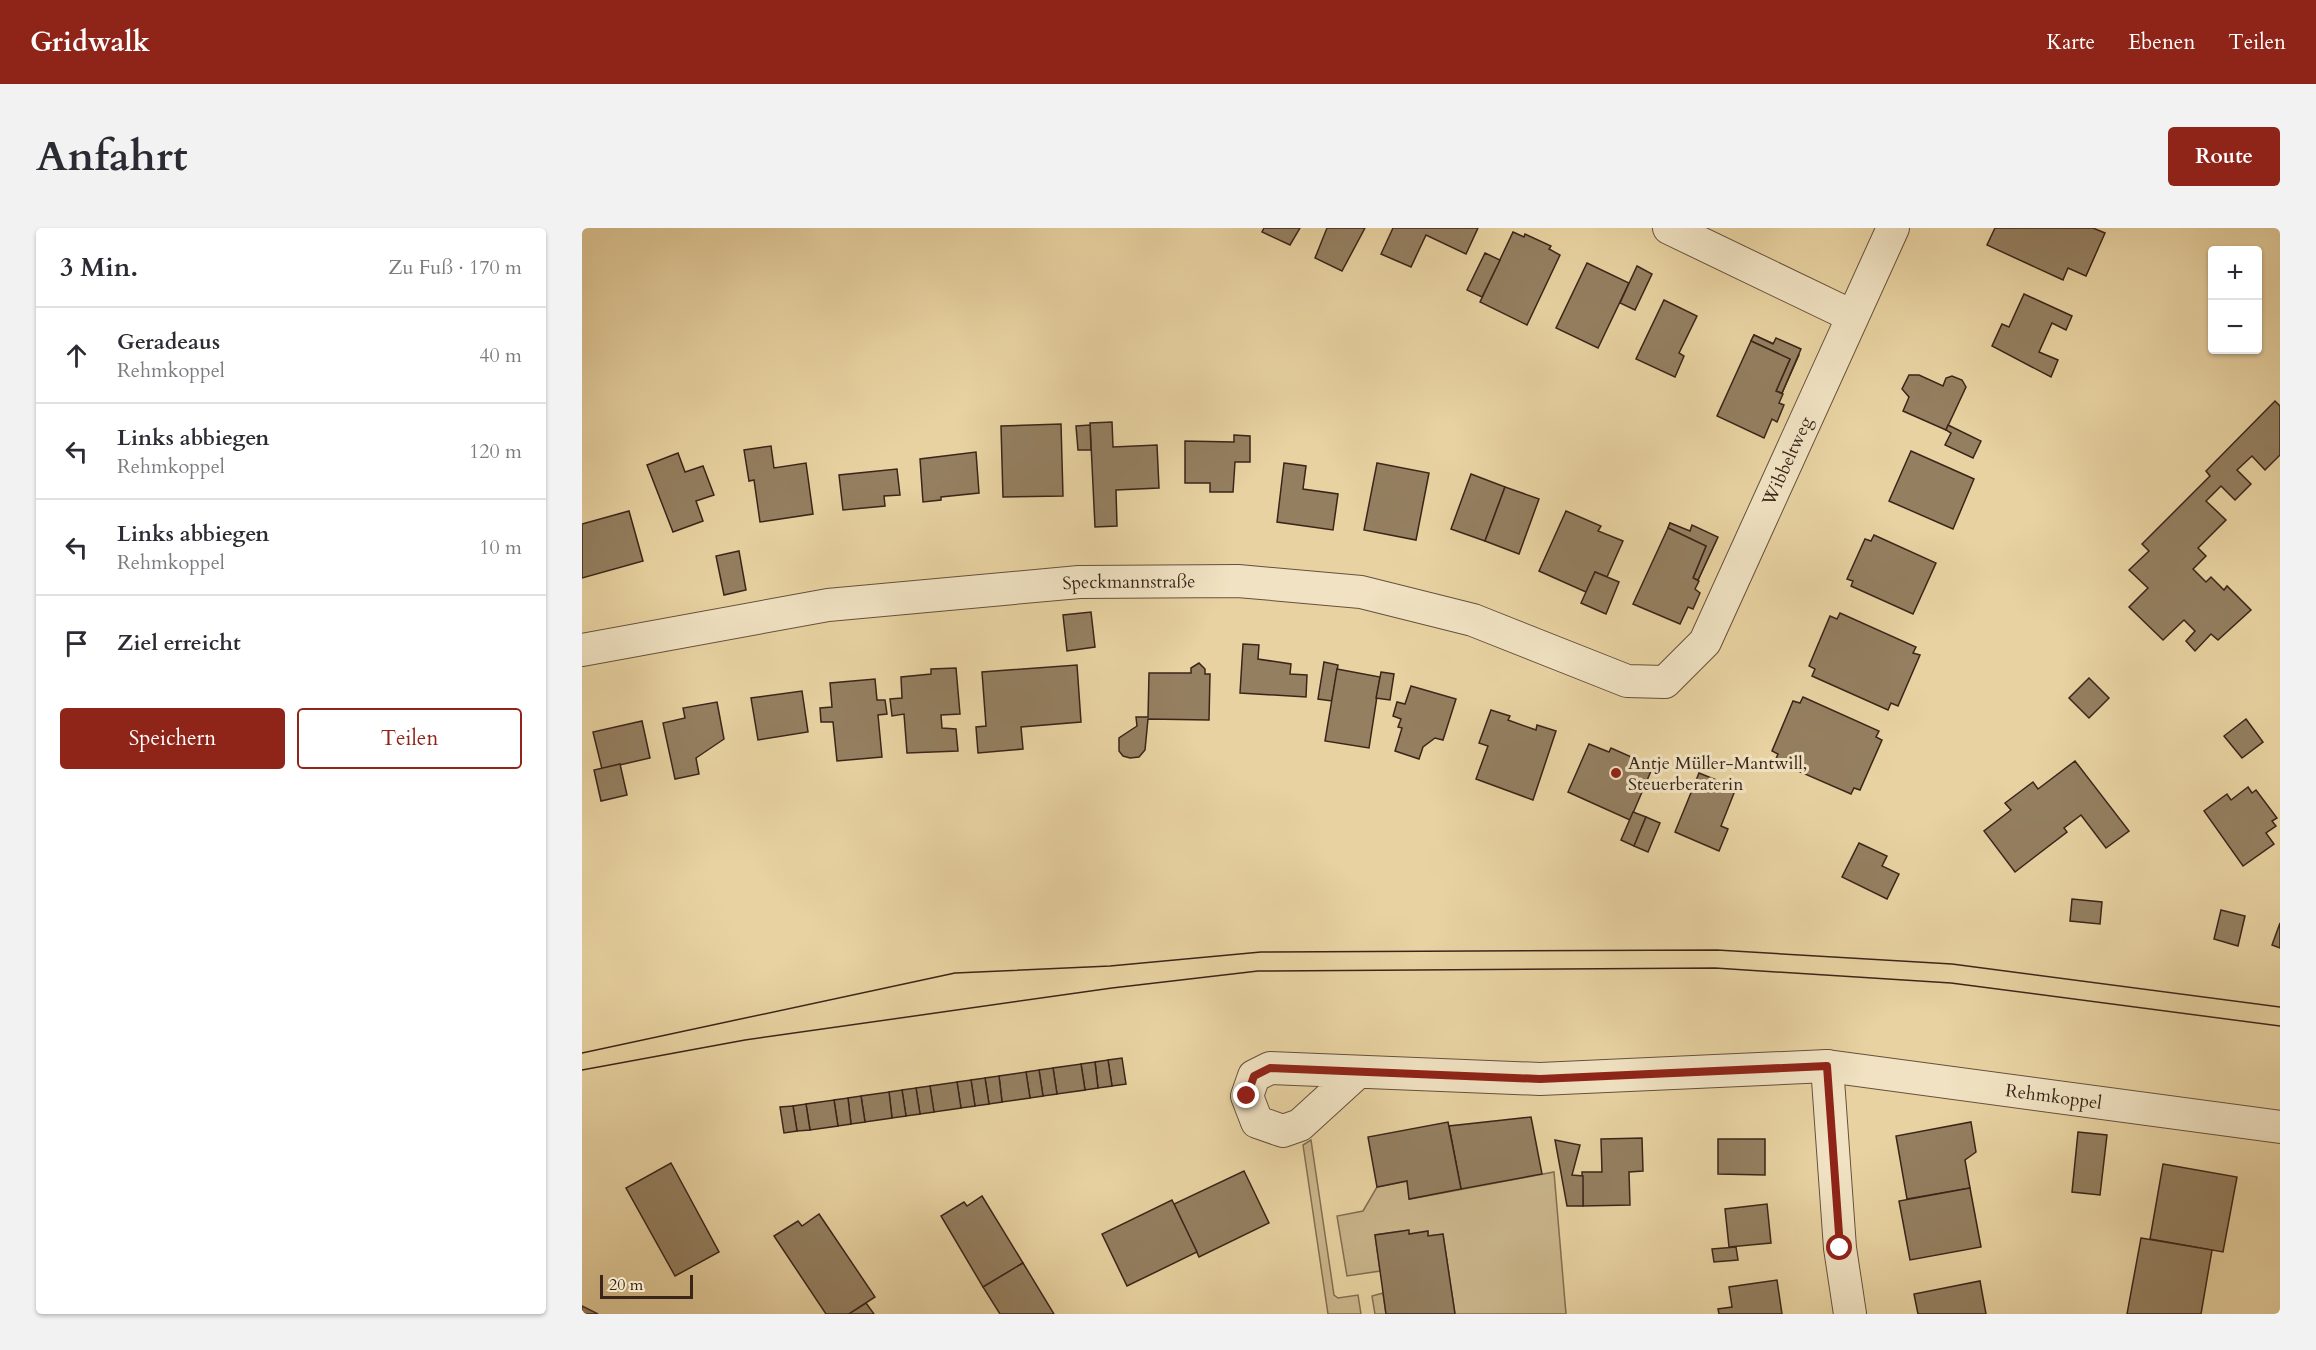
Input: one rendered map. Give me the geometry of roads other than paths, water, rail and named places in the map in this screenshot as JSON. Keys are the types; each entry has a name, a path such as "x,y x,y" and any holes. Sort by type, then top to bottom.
{"street":[{"path":"1668,228 1852,316"},
{"name":"Wibbeltweg","path":"1665,682 1705,642 1893,228"},
{"name":"Speckmannstraße","path":"582,650 828,605 1079,582 1238,581 1361,592 1473,621 1627,681 1665,682"},
{"path":"1827,1066 1840,1248 1850,1314"},
{"name":"Rehmkoppel","path":"1358,1073 1540,1079 1827,1066 2280,1127"}],"tram line":[{"path":"582,1053 955,973 1110,966 1261,952 1717,950 1952,964 2280,1007"},
{"path":"582,1070 745,1040 1112,988 1258,971 1715,968 1951,983 2280,1026"}],"place":[{"name":"Antje Müller-Mantwill, Steuerberaterin","path":"1616,773"}]}
